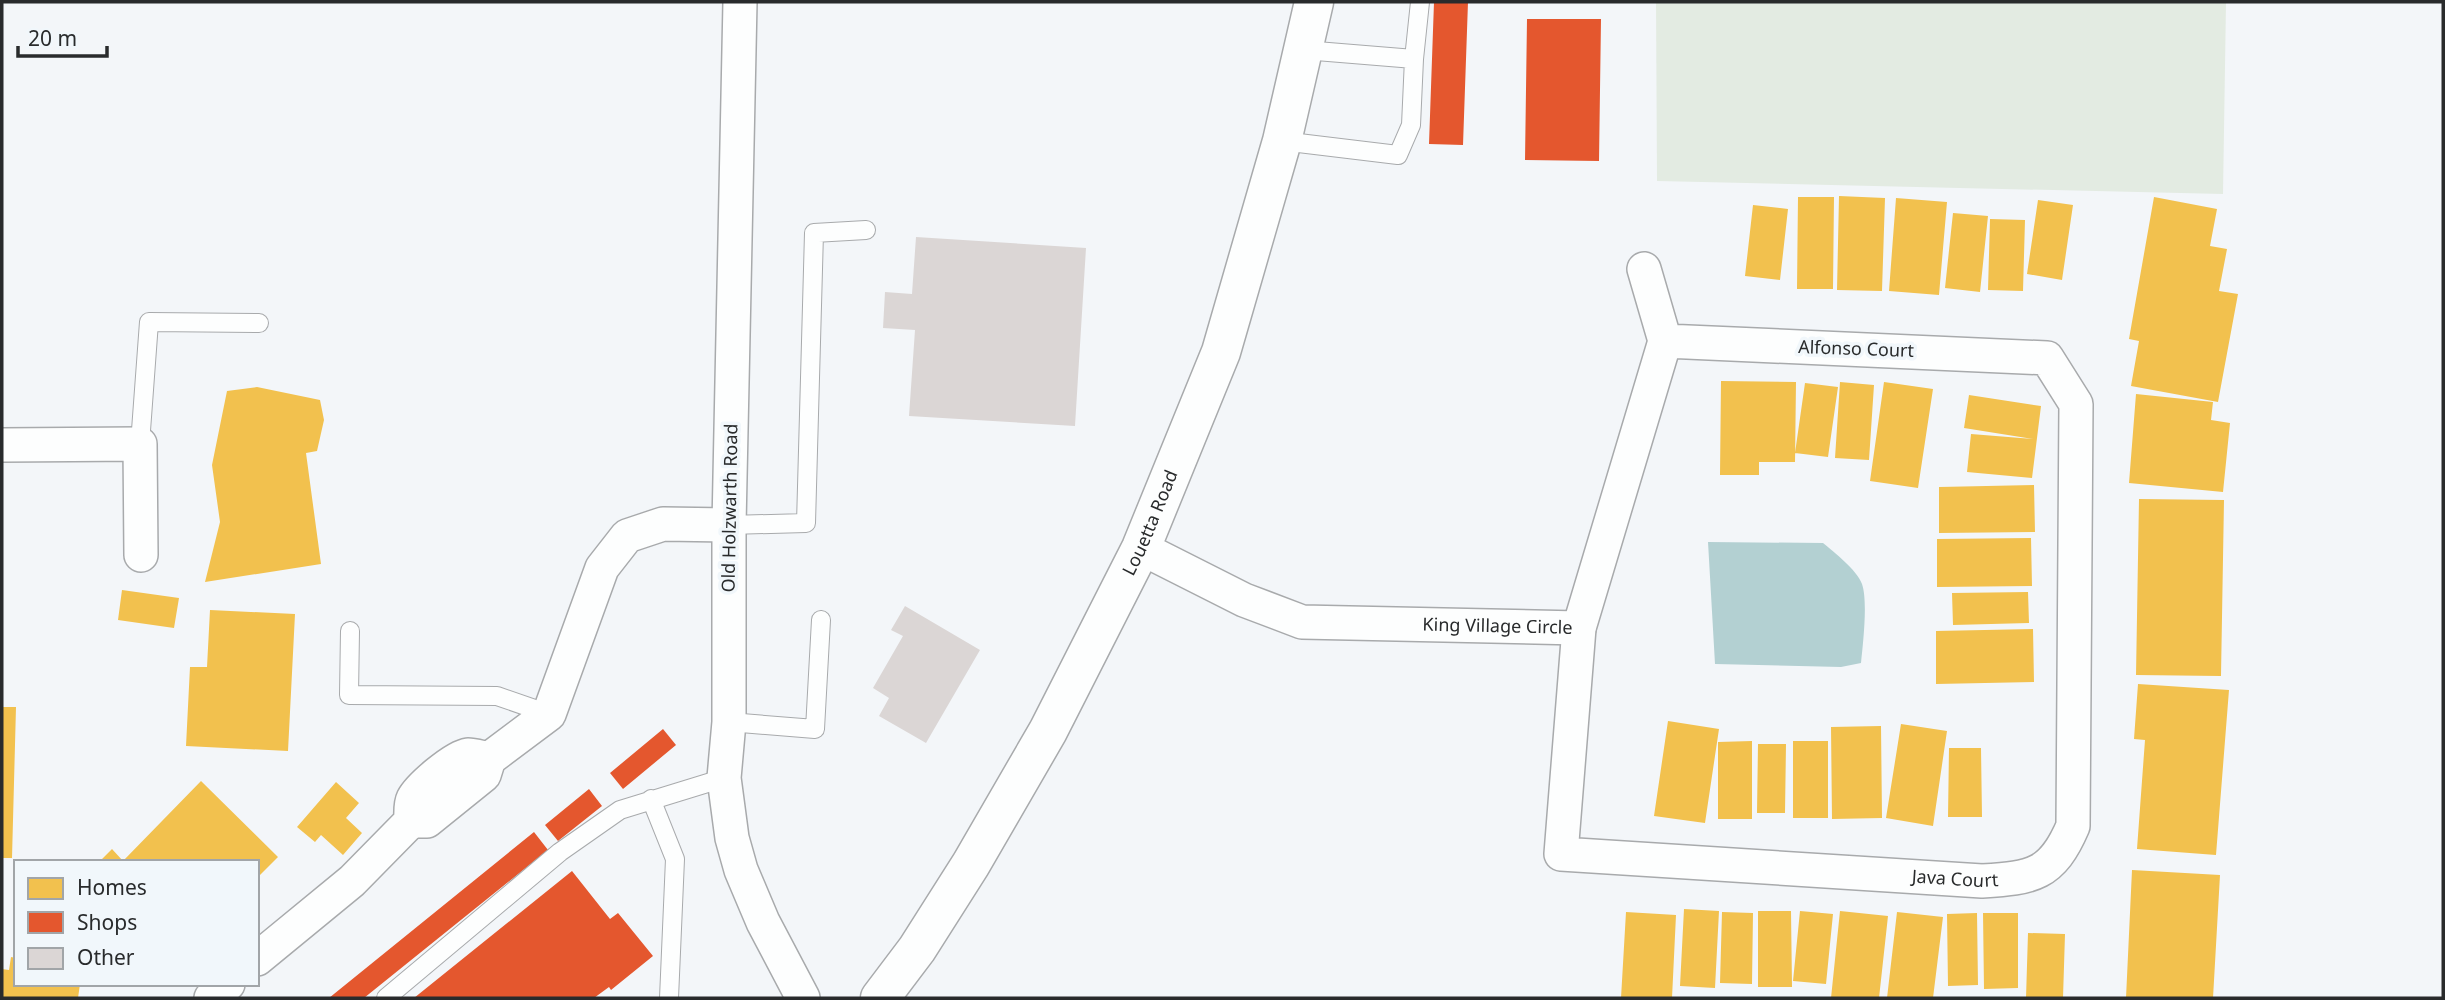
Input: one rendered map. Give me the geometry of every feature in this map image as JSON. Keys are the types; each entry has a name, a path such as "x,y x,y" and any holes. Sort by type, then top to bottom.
{"main road":[{"name":"Louetta Road","path":"880,998 971,864 1048,731 1142,548 1221,352 1282,141 1314,2"}],"street":[{"name":"Old Holzwarth Road","path":"740,2 729,525 729,722 724,778 732,838 741,870 763,922 803,998"},
{"path":"1644,269 1665,341"},
{"name":"King Village Circle","path":"1142,548 1244,600 1302,622 1579,628 1665,341"},
{"name":"Alfonso Court","path":"1665,341 2047,358"},
{"name":"Java Court","path":"1579,628 1561,854 1982,881 2017,879 2044,870 2063,848 2073,826 2076,404 2047,358"},
{"path":"2,445 140,444 141,555"},
{"path":"259,957 352,881 411,821 427,821 484,775 489,758 549,714 602,568 626,536 663,523 729,525"},
{"path":"211,998 226,986"}],"lane":[{"path":"1282,141 1398,155 1410,125 1420,2"},
{"path":"1304,50 1414,59"},
{"path":"729,525 806,523 814,233 866,230"},
{"path":"140,444 149,322 259,323"},
{"path":"729,722 815,729 821,620"},
{"path":"350,631 349,695 496,696 549,714"},
{"path":"386,998 561,852 620,810 724,778"},
{"path":"651,799 675,859 669,998"}],"shaded area":[{"path":"1656,2 2226,2 2223,194 1657,181"}],"water":[{"path":"1708,542 1823,543 1850,567 1862,584 1865,611 1861,663 1841,667 1715,664"}],"building: Homes":[{"path":"1839,196 1885,198 1882,291 1837,290"},
{"path":"1798,197 1834,197 1833,289 1797,289"},
{"path":"2154,197 2217,209 2210,246 2227,249 2219,291 2238,294 2218,402 2131,386 2139,341 2129,339"},
{"path":"1896,198 1947,202 1939,295 1889,291"},
{"path":"2038,200 2073,205 2062,280 2027,274"},
{"path":"1753,205 1788,209 1780,280 1745,276"},
{"path":"1953,213 1988,216 1980,292 1945,288"},
{"path":"1990,219 2025,220 2023,291 1988,290"},
{"path":"1721,381 1796,382 1795,462 1759,462 1759,475 1720,475"},
{"path":"1840,382 1874,385 1869,460 1835,458"},
{"path":"1884,382 1933,389 1918,488 1870,481"},
{"path":"1805,383 1838,387 1828,457 1795,453"},
{"path":"257,387 320,400 324,420 317,451 306,453 321,564 205,582 220,522 212,465 227,391"},
{"path":"2136,394 2213,402 2211,420 2230,423 2223,492 2129,483"},
{"path":"1969,395 2041,406 2032,478 1967,472 1971,434 2033,439 1964,428"},
{"path":"2034,485 2035,532 1939,533 1939,487"},
{"path":"2139,499 2224,500 2221,676 2136,675"},
{"path":"2031,538 2032,586 1937,587 1937,539"},
{"path":"122,590 179,598 174,628 118,620"},
{"path":"2028,592 2029,623 1953,625 1952,593"},
{"path":"210,610 295,614 288,751 186,746 190,667 207,667"},
{"path":"2033,629 2034,682 1936,684 1936,631"},
{"path":"2138,684 2229,690 2216,855 2137,849 2145,740 2134,739"},
{"path":"2,707 16,707 12,858 2,858"},
{"path":"1668,721 1719,729 1705,823 1654,816"},
{"path":"1901,724 1947,731 1933,826 1886,818"},
{"path":"1881,726 1882,818 1832,819 1831,727"},
{"path":"1752,741 1752,819 1718,819 1718,742"},
{"path":"1793,741 1828,741 1828,818 1793,818"},
{"path":"1758,744 1786,744 1785,813 1757,813"},
{"path":"1949,748 1981,748 1982,817 1948,817"},
{"path":"201,781 278,857 259,876 259,860 124,860"},
{"path":"336,782 359,803 346,818 362,833 343,855 321,835 315,842 297,827"},
{"path":"112,849 122,860 101,860"},
{"path":"2132,870 2220,875 2213,998 2126,998"},
{"path":"1684,909 1719,911 1715,988 1680,986"},
{"path":"1758,911 1791,911 1792,987 1758,987"},
{"path":"1800,911 1833,914 1826,984 1793,981"},
{"path":"1840,911 1888,916 1879,998 1831,998"},
{"path":"1626,912 1676,915 1672,998 1621,998"},
{"path":"1722,912 1753,913 1752,984 1720,983"},
{"path":"1897,912 1943,917 1933,998 1887,998"},
{"path":"1977,913 1978,985 1948,986 1947,914"},
{"path":"1983,913 2018,913 2018,988 1984,989"},
{"path":"2028,933 2065,934 2063,998 2026,998"},
{"path":"11,957 14,958 14,986 80,986 78,998 2,998 2,969 9,970"}],"building: Shops":[{"path":"1434,2 1468,2 1463,145 1429,144"},
{"path":"1527,19 1601,19 1599,161 1525,160"},
{"path":"663,729 676,745 623,789 610,773"},
{"path":"589,789 602,806 558,841 545,825"},
{"path":"534,832 548,850 364,998 329,998"},
{"path":"572,871 610,919 618,913 653,956 611,990 609,987 594,998 414,998"}],"building: Other":[{"path":"916,237 1086,248 1075,426 909,416 915,330 883,328 885,292 912,294"},
{"path":"905,606 980,650 926,743 879,716 889,698 873,688 903,636 891,630"}]}
